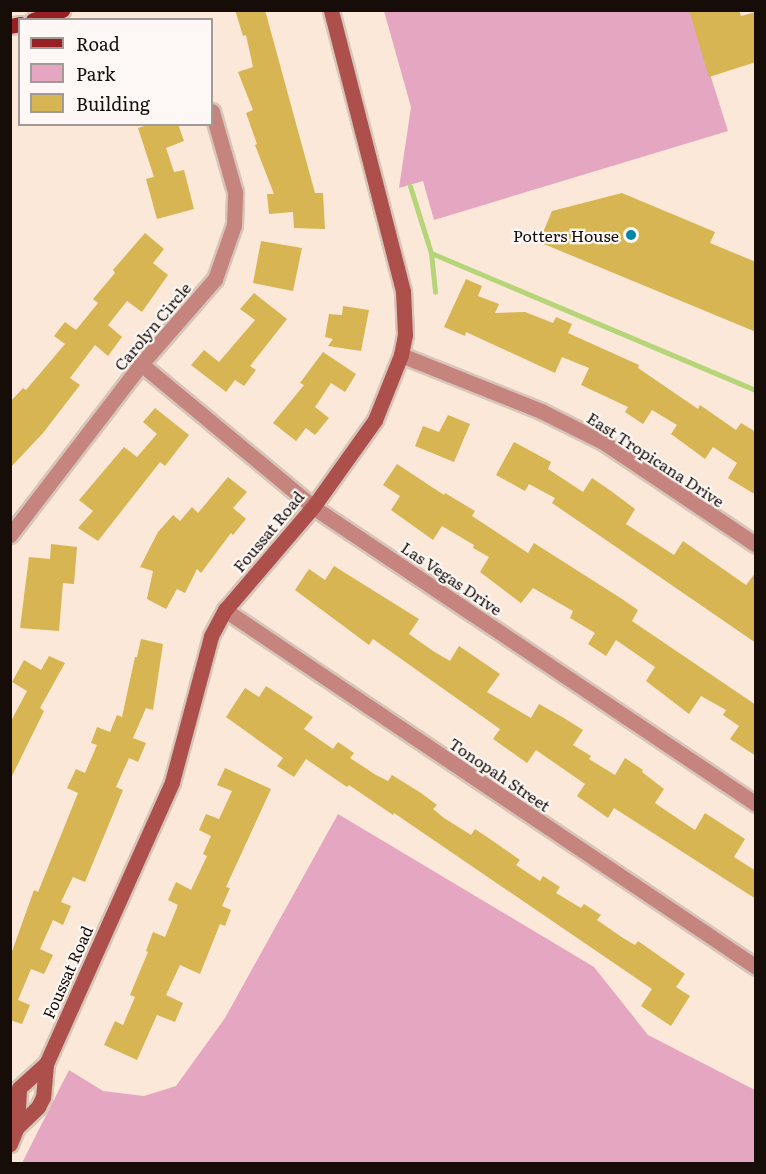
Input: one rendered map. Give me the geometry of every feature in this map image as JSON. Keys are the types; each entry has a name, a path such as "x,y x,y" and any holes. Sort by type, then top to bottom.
{"main road":[{"path":"39,18 62,10"},
{"name":"Foussat Road","path":"10,1143 17,1128 38,1107 43,1097 46,1064 172,782 211,636 225,610 313,507 375,420 401,355 405,335 404,291 332,10"},
{"name":"Foussat Road","path":"17,1128 15,1086 46,1064"}],"street":[{"name":"Carolyn Circle","path":"10,535 141,364 215,279 234,225 235,192 213,115"},
{"name":"East Tropicana Drive","path":"401,355 541,411 603,442 756,545"},
{"name":"Las Vegas Drive","path":"141,364 313,507 756,804"},
{"name":"Tonopah Street","path":"225,610 756,967"}],"green space":[{"path":"384,11 690,11 728,131 434,220 423,181 399,188 411,107"},
{"path":"338,814 594,967 648,1035 755,1090 755,1163 22,1163 69,1070 103,1091 144,1096 176,1086 225,1018"}],"building":[{"path":"235,10 265,10 315,193 323,193 325,229 294,228 293,212 269,214 267,194 274,194 255,145 257,144 246,113 253,110 238,72 253,67 246,35 243,36"},
{"path":"689,10 739,10 741,16 756,12 756,62 709,77"},
{"path":"179,126 184,141 166,148 174,172 184,170 194,209 157,219 146,179 154,177 138,128"},
{"path":"622,193 715,232 710,243 756,262 756,332 539,242 552,211"},
{"path":"145,233 164,249 153,263 168,275 142,312 127,301 108,325 122,337 108,356 95,345 70,378 80,385 43,433 10,468 10,402 23,388 26,390 65,344 54,336 65,322 76,330 98,303 93,299 115,273 113,270"},
{"path":"261,241 302,248 293,291 253,283"},
{"path":"466,279 482,286 478,296 499,304 495,313 525,312 553,323 556,317 572,324 568,333 639,365 638,368 698,409 700,405 736,430 741,423 756,432 756,495 728,478 737,463 713,447 705,459 671,434 677,425 652,410 643,424 625,412 628,407 581,385 589,368 562,357 555,373 466,332 465,336 444,327"},
{"path":"254,293 287,319 250,366 256,370 244,386 235,380 226,392 191,365 204,350 219,362 255,320 240,309"},
{"path":"343,306 369,310 361,351 328,346 333,339 325,337 329,314 342,315"},
{"path":"323,352 356,374 345,392 331,383 315,407 329,418 315,435 306,428 296,441 273,423 304,385 300,383"},
{"path":"155,408 189,435 165,466 160,462 98,541 78,528 93,511 79,500 124,447 137,457 157,434 143,422"},
{"path":"448,415 470,424 454,462 415,446 423,426 439,432"},
{"path":"514,442 551,462 548,469 583,492 592,478 611,491 635,509 626,524 674,555 683,541 746,585 756,572 756,643 552,503 555,498 529,484 525,491 496,475"},
{"path":"397,464 444,495 445,493 475,511 472,516 528,553 534,543 622,599 638,610 632,621 756,705 756,756 730,739 739,726 723,715 726,710 701,696 689,714 646,681 655,667 616,640 606,656 588,644 595,633 570,618 573,611 533,588 521,603 480,572 489,557 473,548 474,545 442,526 433,540 391,510 400,496 383,485"},
{"path":"228,477 247,492 233,508 246,519 233,535 231,533 201,573 197,569 185,593 177,589 166,609 147,599 153,571 140,567 158,532 173,515 180,521 192,507 198,513"},
{"path":"51,544 77,547 74,584 63,583 59,631 20,628 29,557 50,559"},
{"path":"334,566 419,619 409,634 433,651 450,661 459,646 500,674 487,692 531,718 539,704 583,730 573,745 591,756 589,759 615,775 625,758 643,770 642,772 664,789 655,803 695,830 705,813 745,839 734,857 756,871 756,899 614,808 608,818 577,796 585,784 536,750 527,763 493,739 500,729 373,639 369,645 295,590 309,569 325,580"},
{"path":"141,639 163,644 153,710 146,708 133,738 146,743 138,762 129,758 116,787 123,790 85,882 73,877 61,902 71,906 63,925 53,920 40,949 53,955 44,974 31,969 18,1000 30,1005 22,1024 10,1020 10,957 34,890 38,892 78,793 67,788 76,769 85,773 97,745 91,743 97,727 110,732 117,715 122,717"},
{"path":"49,656 65,663 40,708 44,711 10,780 10,723 27,691 12,682 24,660 41,670"},
{"path":"266,686 313,717 304,729 333,749 338,742 354,753 350,758 376,775 388,781 392,775 421,793 437,805 433,809 444,818 471,835 475,829 520,860 516,865 540,881 543,876 560,887 556,893 581,908 584,904 601,915 597,920 635,945 638,941 685,974 676,987 690,996 671,1026 641,1006 652,989 394,813 393,815 349,785 347,787 306,759 294,777 277,766 283,758 226,717 245,688 259,697"},
{"path":"225,768 271,789 226,887 230,888 222,906 231,910 225,926 220,924 200,974 180,965 166,995 183,1003 175,1022 157,1015 137,1060 104,1045 115,1021 123,1025 135,997 130,995 148,952 146,951 153,932 165,937 178,905 168,900 176,882 191,890 207,856 203,854 211,836 199,830 206,814 219,819 232,791 217,785"}],"waterway":[{"path":"410,186 431,253 435,292"},
{"path":"431,253 756,390"}],"place":[{"name":"Potters House","path":"631,235"}]}
